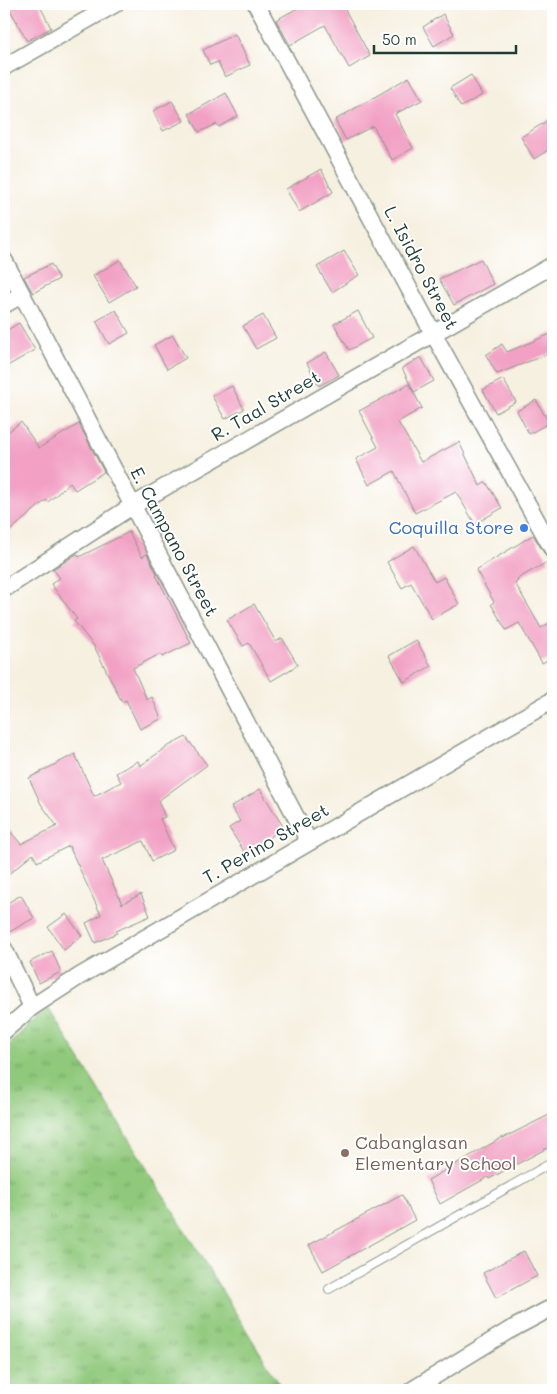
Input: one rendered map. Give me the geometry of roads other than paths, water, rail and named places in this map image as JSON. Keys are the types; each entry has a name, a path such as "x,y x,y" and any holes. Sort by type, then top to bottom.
{"street":[{"path":"4,67 115,4"},
{"name":"L. Isidro Street","path":"256,4 433,333 553,550"},
{"name":"E. Campano Street","path":"4,260 309,842"},
{"name":"R. Taal Street","path":"4,589 132,506 553,265"},
{"path":"4,305 21,295"},
{"name":"T. Perino Street","path":"4,1031 32,1006 80,976 553,700"},
{"path":"4,949 32,1006"},
{"path":"412,1390 508,1331 553,1307"}],"lane":[{"path":"329,1289 553,1162"}],"place":[{"name":"Coquilla Store","path":"524,528"},
{"name":"Cabanglasan Elementary School","path":"345,1153"}]}
